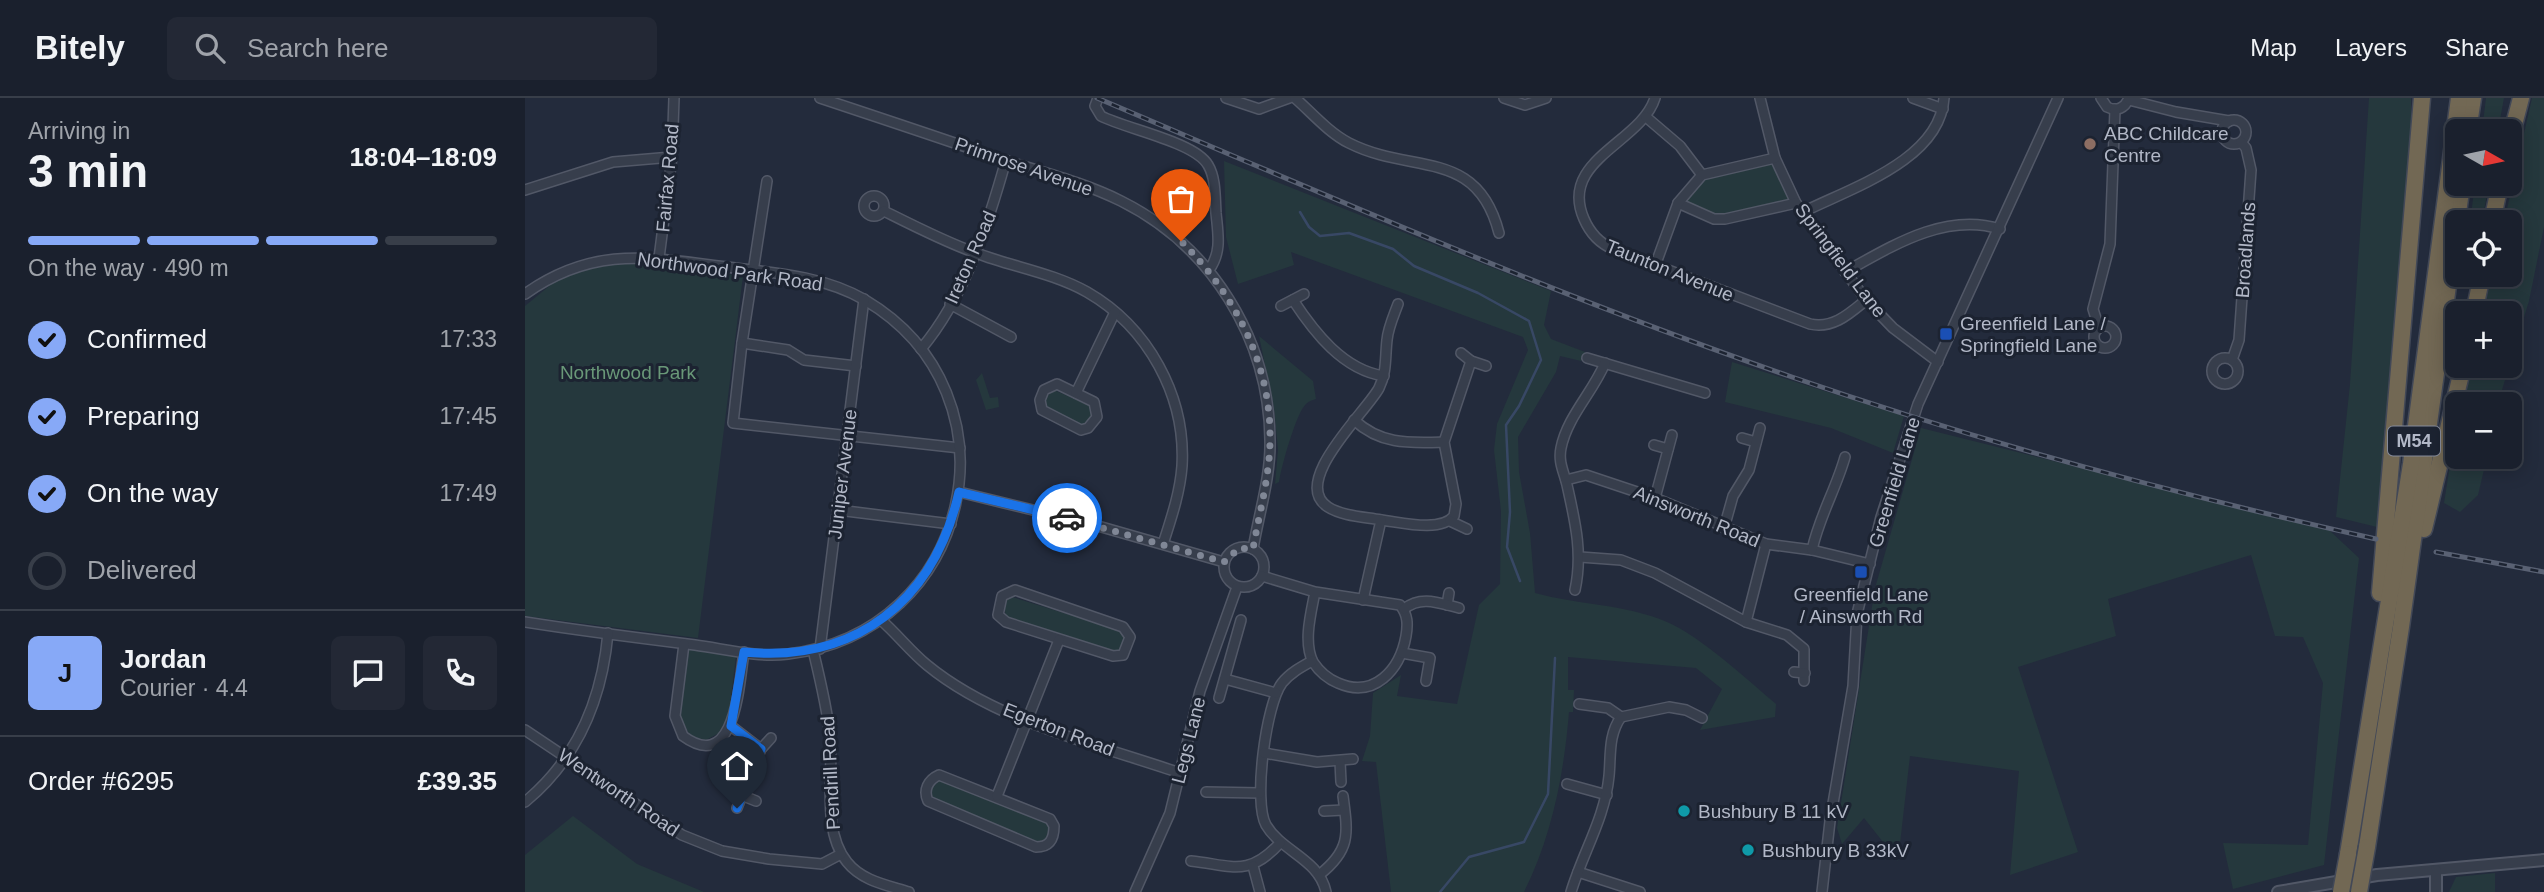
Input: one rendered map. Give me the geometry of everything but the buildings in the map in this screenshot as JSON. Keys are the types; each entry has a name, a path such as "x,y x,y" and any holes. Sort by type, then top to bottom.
{"highway":[{"path":"2361,783 2393,458 2422,98"},
{"name":"M54","path":"2341,892 2361,783 2411,464 2459,98"},
{"path":"2470,119 2473,98"},
{"path":"2516,119 2521,98"},
{"name":"M54","path":"2359,892 2402,627 2460,196"},
{"name":"M54","path":"2402,627 2460,378"}],"street":[{"name":"Fairfax Road","path":"659,258 672,157 674,98"},
{"name":"Primrose Avenue","path":"820,98 1099,191 1137,210 1181,241 1209,270 1244,321 1258,361 1266,396 1270,443 1268,468 1253,549"},
{"path":"1098,98 1095,106 1101,116 1193,151 1208,164 1213,176 1219,242 1217,257 1209,270"},
{"path":"1226,98 1259,109 1289,98"},
{"path":"1295,98 1349,144 1463,176 1491,206 1499,233"},
{"path":"1504,98 1525,105 1546,98"},
{"name":"Taunton Avenue","path":"1655,98 1646,117 1586,170 1579,202 1585,222 1597,240 1655,266 1819,326 1841,319 1866,300"},
{"name":"Springfield Lane","path":"1760,98 1775,158 1796,203 1866,300 1893,328 1938,362"},
{"path":"1913,98 1943,109"},
{"path":"1803,212 1910,156 1937,129 1944,98"},
{"name":"Greenfield Lane","path":"1822,892 1830,821 1853,686 1857,614 1881,517 1914,414 2058,98"},
{"path":"2101,98 2107,107 2115,110 2123,107 2129,99 2238,121 2245,128 2241,142 2227,142 2213,118"},
{"path":"2099,328 2093,309 2110,244 2115,110"},
{"path":"1646,117 1680,146 1702,176"},
{"path":"2222,132 2229,121"},
{"name":"Broadlands","path":"2232,360 2239,340 2251,170 2246,148 2241,142"},
{"path":"525,190 613,162 672,157"},
{"path":"1655,266 1678,204 1702,176 1775,158"},
{"name":"Ireton Road","path":"921,349 950,304 974,253 1006,160"},
{"path":"767,181 742,343 733,423 960,448"},
{"path":"1678,204 1714,219 1725,219 1796,203"},
{"path":"884,211 974,253 1067,283 1115,312 1138,334 1156,358 1177,409 1182,467 1174,512 1163,544"},
{"path":"1845,272 1879,253 1946,226 1972,223 2000,229"},
{"name":"Northwood Park Road","path":"525,294 556,274 611,258 659,258 753,270 831,284 864,299 896,321 921,349 936,370 952,407 960,448 959,492 951,524 926,575 881,620 855,636 817,650 775,655 525,622"},
{"path":"1280,306 1304,294"},
{"name":"Juniper Avenue","path":"817,650 838,510 864,299"},
{"path":"1293,300 1314,332 1337,353 1384,376"},
{"path":"950,304 1011,337"},
{"path":"1398,304 1387,337 1384,376 1375,395 1327,458 1319,482 1320,498 1333,510 1381,520 1436,525 1450,521 1467,528"},
{"path":"1076,393 1115,312"},
{"path":"742,343 788,349 804,360 856,366"},
{"path":"1461,353 1471,361 1486,366"},
{"path":"1587,358 1705,393"},
{"path":"1450,521 1456,504 1444,442 1471,361"},
{"path":"1575,590 1580,557 1578,530 1561,468 1560,450 1566,432 1597,384 1605,363"},
{"path":"1057,384 1076,393 1094,402 1097,408 1097,417 1088,428 1080,430 1042,410 1041,395 1048,387 1057,384"},
{"path":"1354,420 1369,434 1381,439 1405,443 1444,442"},
{"path":"1724,528 1733,496 1749,470 1760,428"},
{"path":"1655,498 1672,435"},
{"path":"1742,438 1756,442"},
{"path":"1654,446 1668,449"},
{"path":"1812,550 1821,516 1838,483 1838,466 1845,457"},
{"name":"Ainsworth Road","path":"1566,480 1586,475 1655,498 1766,544 1812,550 1870,564"},
{"path":"959,492 1224,562"},
{"path":"838,510 951,524"},
{"path":"1363,600 1381,520"},
{"path":"1746,622 1766,544"},
{"path":"1239,548 1253,549 1263,561 1262,576 1255,585 1237,587 1226,577 1224,562 1239,548"},
{"path":"1580,557 1621,560 1655,573 1746,622 1787,635 1800,643 1805,658 1805,677 1794,672"},
{"path":"1262,576 1315,592 1394,604 1405,611"},
{"name":"Legs Lane","path":"1135,892 1162,834 1208,665 1237,587"},
{"path":"1015,590 1123,627 1130,637 1122,655 1113,656 1059,640 1006,622 998,615 1002,596 1015,590"},
{"path":"1315,592 1309,626 1313,661 1328,678 1349,687 1367,688 1383,681 1402,653 1407,631 1405,611 1412,602 1425,600 1459,608"},
{"path":"1447,605 1449,593"},
{"name":"Egerton Road","path":"881,620 927,665 960,687 1028,722 1180,773"},
{"path":"1219,698 1241,620"},
{"path":"525,802 568,757 595,702 608,633"},
{"path":"997,796 1059,640"},
{"path":"684,644 675,709 677,727 683,736 701,745 714,743 724,737 731,726 744,652"},
{"name":"Pendrill Road","path":"817,650 828,714 832,766 832,827 841,854"},
{"path":"1402,653 1430,658 1426,681"},
{"path":"1313,661 1290,674 1276,693 1264,753 1260,793 1265,823 1280,843 1319,875 1326,892"},
{"path":"1225,679 1276,693"},
{"path":"1579,704 1608,708 1621,717 1669,707 1699,717 1691,726"},
{"path":"1571,892 1607,795 1611,743 1621,717"},
{"path":"731,726 761,749"},
{"name":"Wentworth Road","path":"525,730 682,835 722,851 822,864 841,854"},
{"path":"737,808 761,749 771,738"},
{"path":"1264,753 1317,762 1353,759"},
{"path":"1340,761 1341,782"},
{"path":"939,775 997,796 1050,819 1054,826 1050,842 1044,847 1036,846 928,802 926,795 931,779 939,775"},
{"path":"1219,778 1220,791"},
{"path":"1567,784 1607,795"},
{"path":"1575,797 1577,786"},
{"path":"1206,792 1260,793"},
{"path":"741,795 756,801"},
{"path":"1319,875 1342,855 1346,844 1343,796"},
{"path":"1324,811 1345,810"},
{"path":"1191,861 1202,867 1253,866 1280,843"},
{"path":"841,854 864,877 909,892"},
{"path":"2278,892 2327,882 2544,860"},
{"path":"1253,866 1260,892"},
{"path":"2436,870 2436,892"},
{"path":"1578,872 1636,891 1634,878"}],"green space":[{"path":"2369,98 2411,98 2411,165 2387,460 2377,527 2336,517 2350,384"},
{"path":"2486,98 2504,98 2500,119 2483,119"},
{"path":"2532,98 2544,98 2544,227 2522,324 2522,301 2486,301 2489,287 2522,287 2522,210 2507,210 2510,196 2522,196 2522,142"},
{"path":"1224,161 1551,291 1544,325 1551,339 1585,352 1581,361 1560,356 1556,372 1518,437 1519,472 1530,533 1535,593 1618,608 1667,622 1709,648 1776,704 1775,717 1700,730 1722,689 1696,668 1568,657 1568,690 1574,690 1573,712 1569,712 1560,781 1549,827 1524,892 1391,892 1376,762 1362,761 1370,736 1373,693 1401,675 1397,696 1457,704 1479,605 1500,584 1501,511 1494,450 1497,424 1528,350 1523,337 1291,252 1294,265 1238,284 1226,237"},
{"path":"1772,162 1791,203 1716,217 1682,203 1704,177"},
{"path":"2473,196 2487,196 2484,210 2472,210"},
{"name":"Northwood Park","path":"626,260 743,276 698,638 525,616 525,306 559,278 590,266"},
{"path":"1259,336 1313,381 1316,399 1302,409 1279,482 1275,484 1278,450 1274,408"},
{"path":"1732,362 1904,416 1893,453 1831,428 1725,402"},
{"path":"982,373 990,398 998,397 999,407 986,410 976,380"},
{"path":"2467,378 2506,378 2501,392 2464,392"},
{"path":"1054,390 1093,407 1095,414 1087,426 1075,425 1045,409 1044,399"},
{"path":"1921,428 2329,530 2359,558 2324,865 2233,889 2223,843 2308,845 2323,683 2303,637 2275,636 2251,555 2108,599 2116,636 2018,667 2078,852 2010,875 2019,771 1910,756 1898,861 1864,818 1842,844 1837,828 1875,588"},
{"path":"2449,469 2484,469 2478,495 2460,512 2444,503"},
{"path":"1009,596 1122,631 1126,637 1121,650 1116,652 1006,618 1004,604"},
{"path":"687,649 736,656 728,722 723,731 706,740 690,736 679,715"},
{"path":"940,780 1048,823 1050,828 1045,842 1040,844 933,800 931,789"},
{"path":"573,816 637,864 704,892 525,892 525,855"},
{"path":"2495,873 2495,892 2449,892 2456,877"}],"waterway":[{"path":"1300,212 1309,227 1320,236 1349,233 1393,249 1414,266 1478,293 1529,321 1541,360 1519,406 1506,425 1510,512 1507,547 1520,581"},
{"path":"1440,892 1469,857 1524,842 1548,794 1555,658"}],"railway":[{"path":"1097,98 1529,279 1792,377 2009,446 2229,504 2376,539"},
{"path":"2436,552 2544,572"}],"way so far":[{"path":"1067,518 1224,562 1233,550 1246,547 1253,549 1270,443 1270,421 1258,361 1244,321 1209,270 1181,241"}],"place":[{"name":"ABC Childcare Centre","path":"2090,144"},
{"name":"Greenfield Lane / Springfield Lane","path":"1946,334"},
{"name":"Greenfield Lane / Ainsworth Rd","path":"1861,572"},
{"name":"Bushbury B 11 kV","path":"1684,811"},
{"name":"Bushbury B 33kV","path":"1748,850"}],"route":[{"path":"737,808 761,749 731,726 744,652 775,655 827,647 855,636 881,620 916,588 933,565 948,534 959,492 1067,518"}]}
